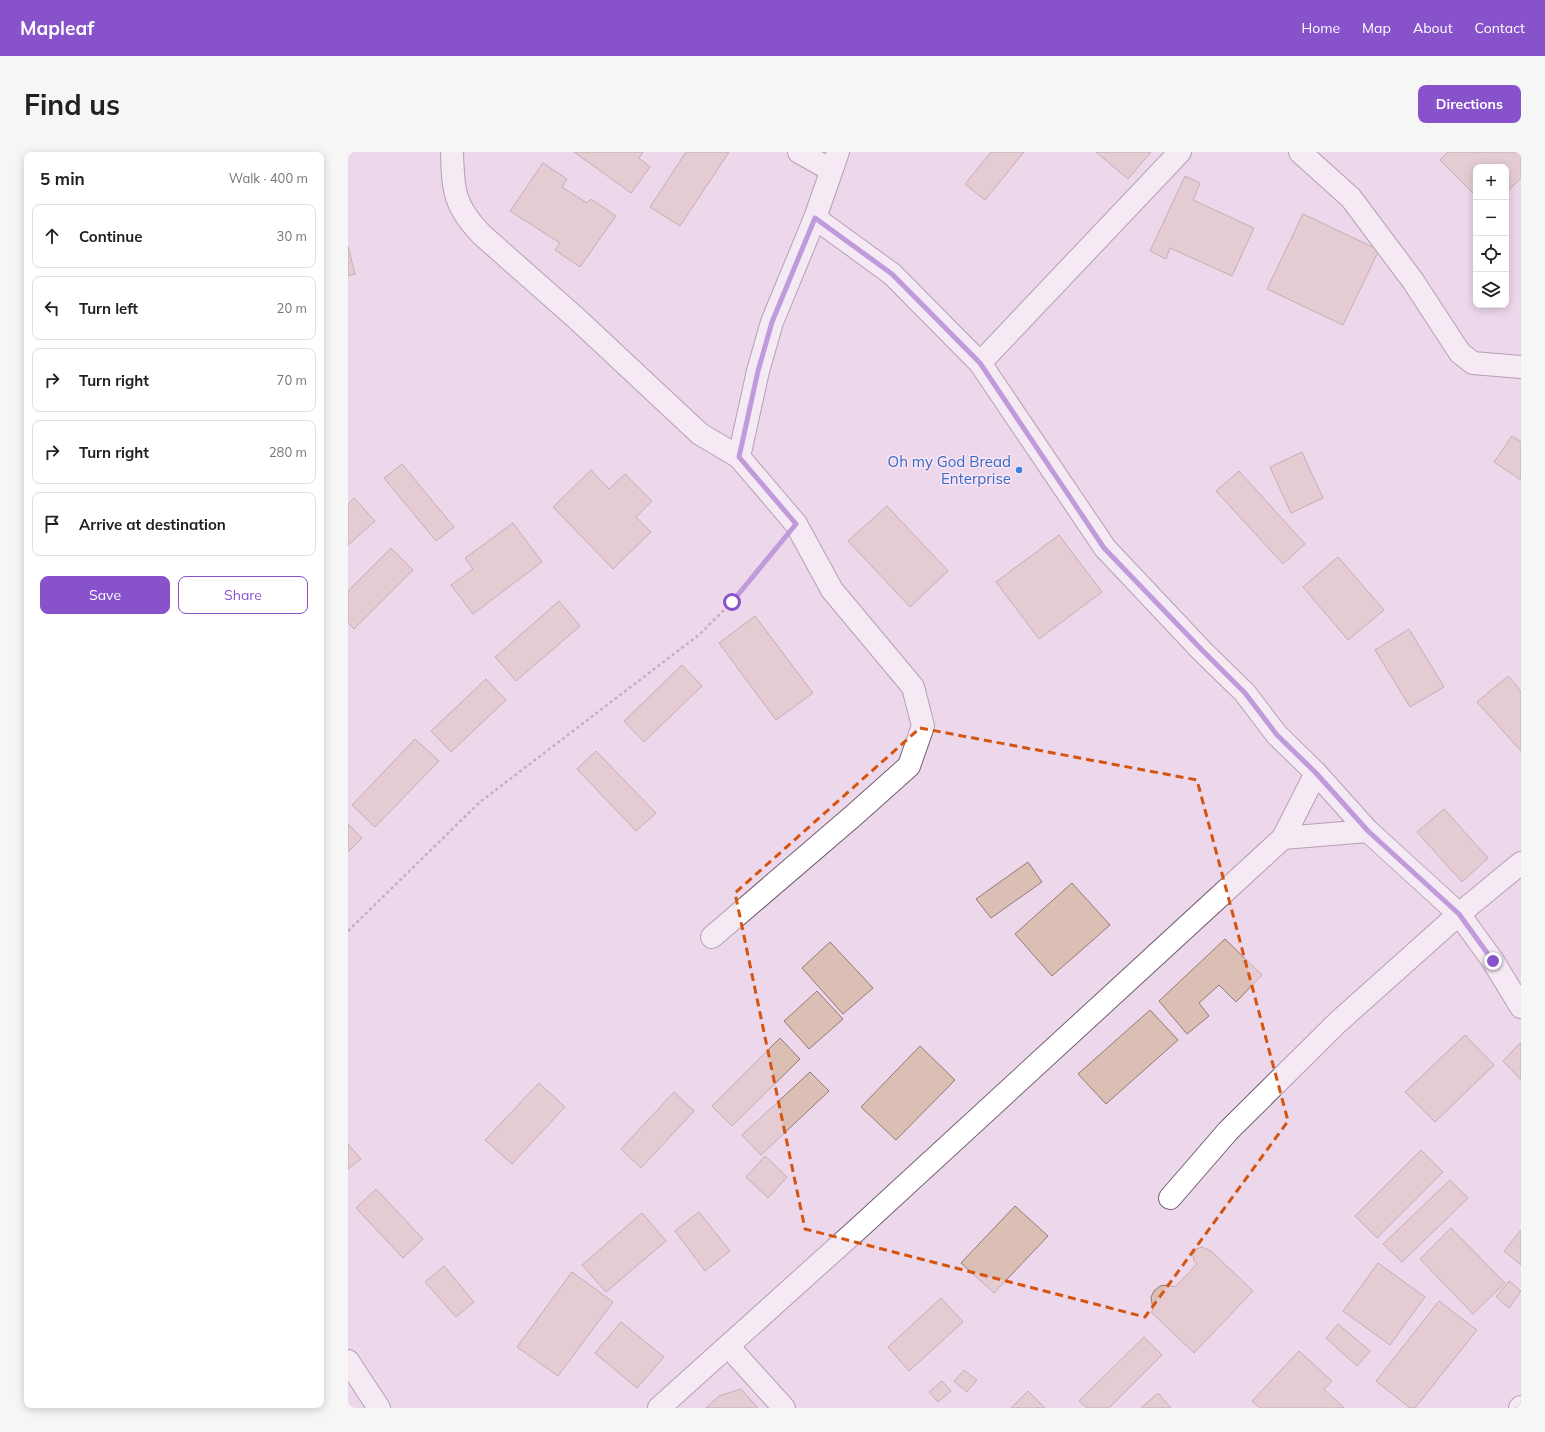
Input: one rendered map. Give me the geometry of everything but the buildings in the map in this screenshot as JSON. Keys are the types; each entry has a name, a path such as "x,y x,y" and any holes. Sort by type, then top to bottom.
{"street":[{"path":"452,152 453,183 457,202 468,220 477,230 576,318 700,434 739,457 796,524 832,590 913,687 923,726 909,766 712,937"},
{"path":"739,457 758,371 772,322 815,218 835,161 799,152"},
{"path":"980,363 1180,152"},
{"path":"1300,152 1351,198 1413,281 1460,353 1473,363 1521,367"},
{"path":"815,218 892,274 980,363 1104,548 1245,693 1277,735 1316,773 1368,831 1459,914 1493,961 1521,1006"},
{"path":"659,1408 860,1227 1283,838 1316,773"},
{"path":"1283,838 1368,831"},
{"path":"1170,1198 1228,1131 1273,1084 1338,1022 1459,914 1521,862"},
{"path":"728,1346 784,1408"},
{"path":"348,1361 379,1408"}],"path":[{"path":"348,931 480,802 700,634 732,602 796,524"}],"highlighted area":[{"path":"920,728 1197,780 1288,1121 1145,1317 805,1229 735,893"}],"place":[{"name":"Oh my God Bread Enterprise","path":"1019,470"}],"route":[{"path":"732,602 796,524 739,457 758,371 772,322 815,218 892,274 980,363 1104,548 1245,693 1277,735 1316,773 1368,831 1459,914 1493,961"}]}
